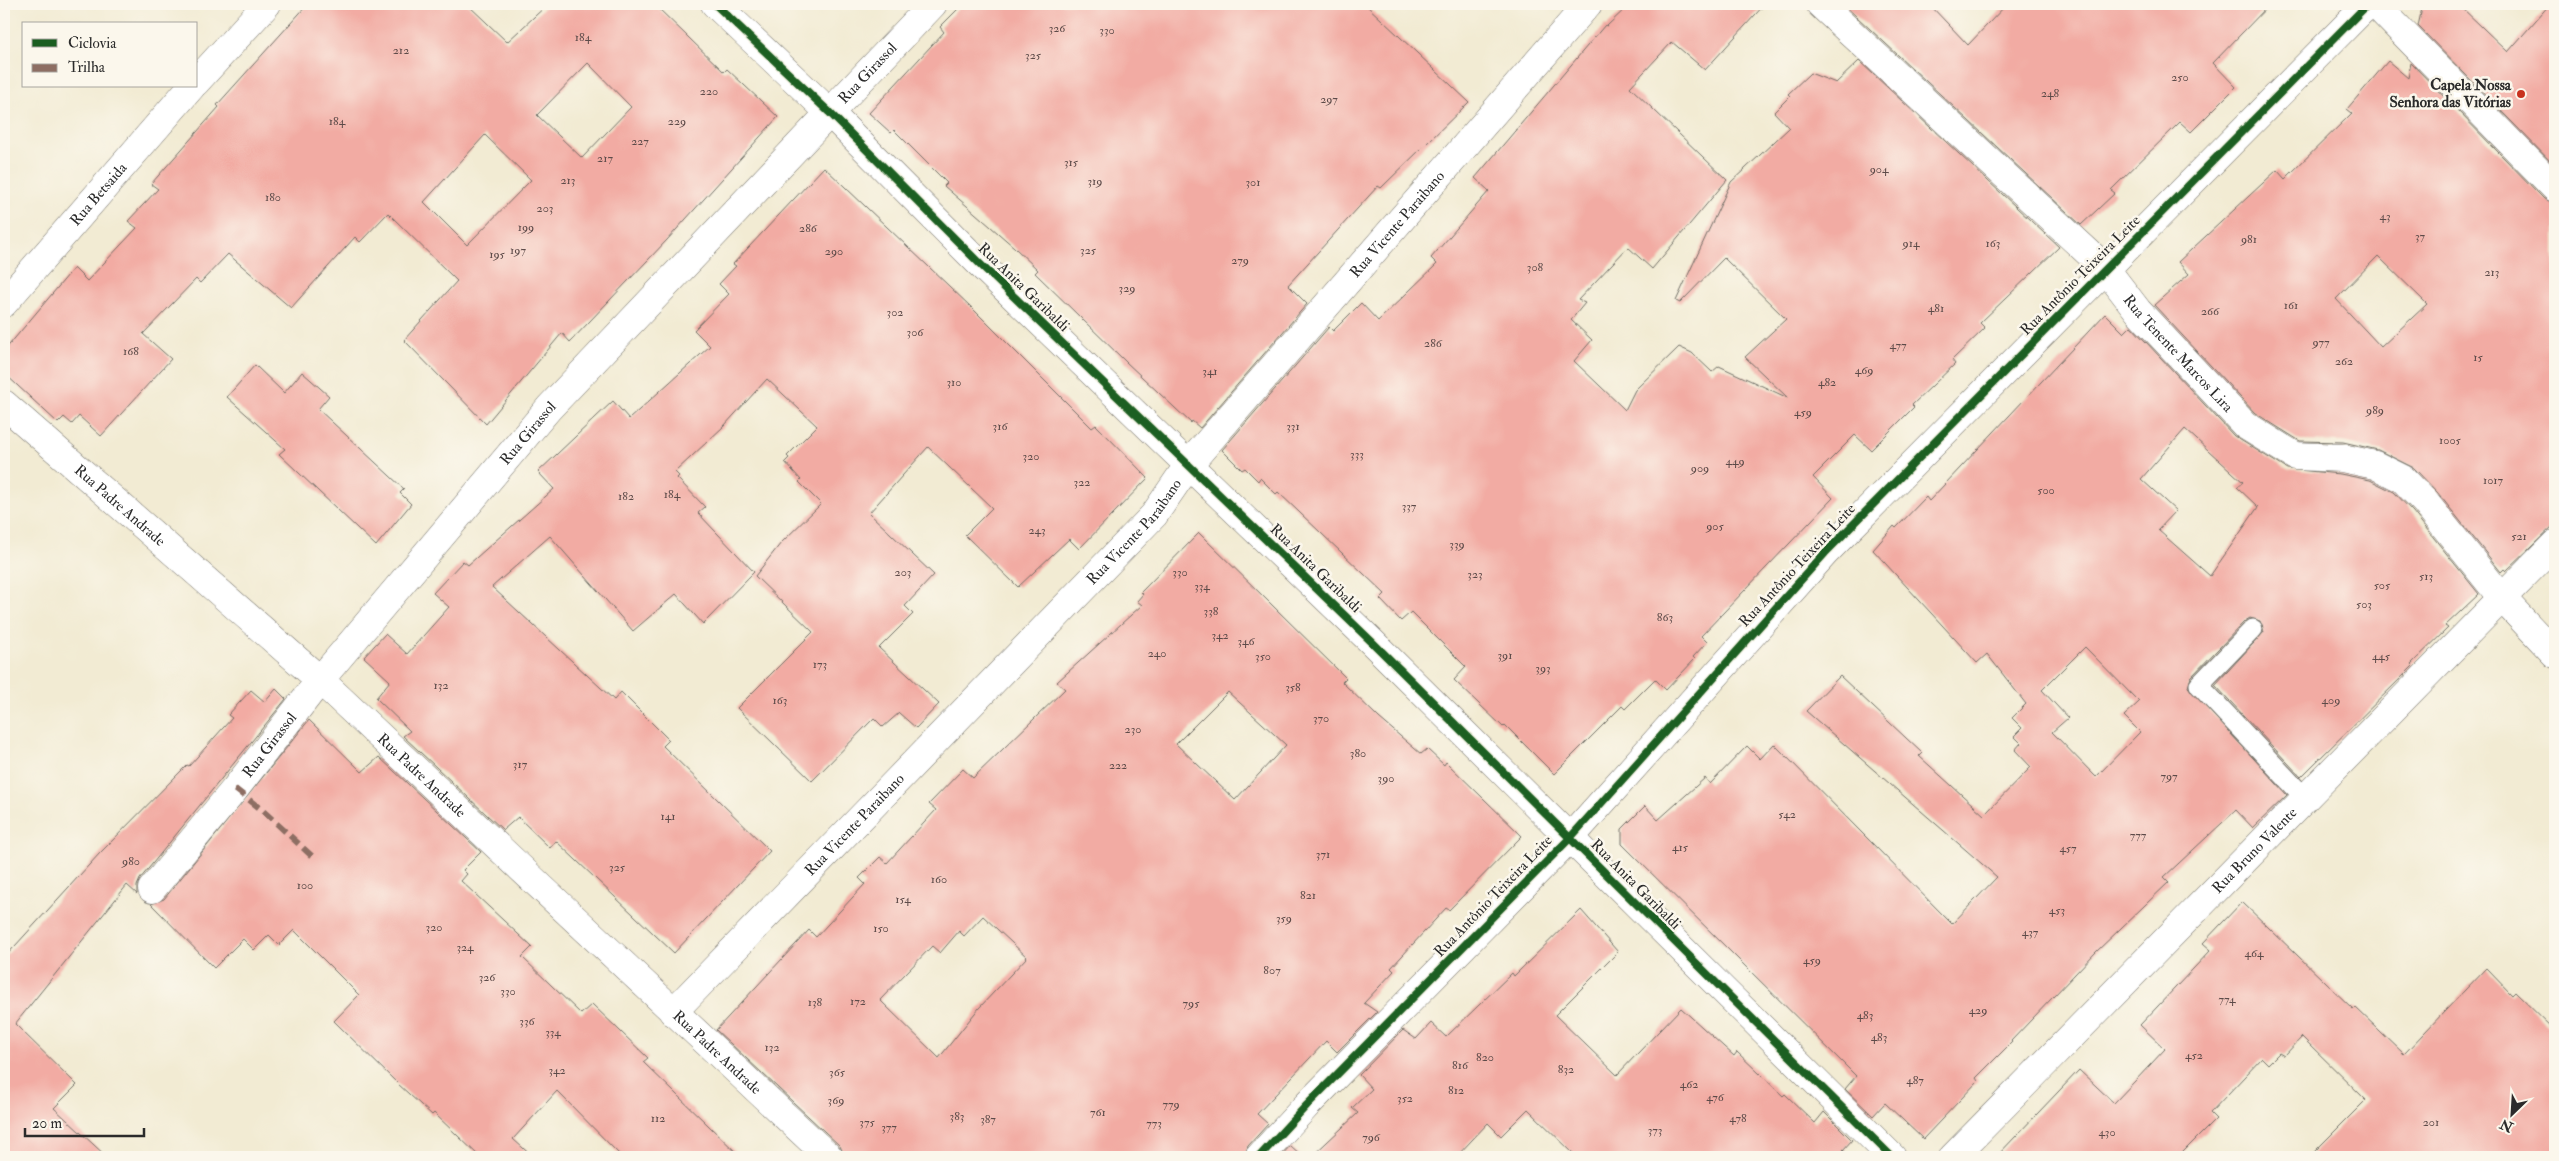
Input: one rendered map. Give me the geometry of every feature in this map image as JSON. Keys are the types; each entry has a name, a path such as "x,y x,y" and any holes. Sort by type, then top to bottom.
{"street":[{"path":"198,80 267,4"},
{"name":"Rua Anita Garibaldi","path":"715,4 829,112 978,262 1189,464 1892,1157"},
{"name":"Rua Girassol","path":"152,889 235,789 320,680 549,408 933,4"},
{"name":"Rua Vicente Paraibano","path":"673,1012 1154,515 1189,464 1588,4"},
{"name":"Rua Tenente Marcos Lira","path":"1820,4 2105,268 2138,311 2245,425 2295,456 2342,458 2375,465 2403,479 2425,502 2502,598 2555,654"},
{"name":"Rua Antônio Teixeira Leite","path":"1259,1157 1314,1098 1570,838 1825,553 2368,4"},
{"path":"2375,4 2555,188"},
{"name":"Rua Betsaida","path":"4,303 190,88"},
{"name":"Rua Padre Andrade","path":"4,404 320,680 829,1157"},
{"name":"Rua Bruno Valente","path":"1953,1157 2555,544"}],"lane":[{"path":"2253,628 2199,685 2305,798"}],"building":[{"path":"308,4 467,4 507,42 548,4 654,4 724,72 727,69 778,117 667,240 570,342 562,333 486,424 404,340 457,281 388,213 360,242 355,237 291,308 228,254 200,283 196,279 143,334 171,359 101,436 79,416 72,424 64,417 58,423 4,373 4,351 74,268 87,281 137,228 128,221 158,189 151,184 219,107 217,105","holes":["588,63 631,107 582,158 537,115","485,135 531,180 467,245 424,202"]},
{"path":"963,4 1365,4 1469,102 1381,188 1378,186 1288,285 1307,304 1200,428 1192,421 1191,423 1126,362 1035,273 1038,270 1014,247 944,186 947,183 894,130 891,133 869,113 944,32 940,27"},
{"path":"1630,4 1765,4 1705,70 1672,42 1630,87 1727,180 1652,269 1628,247 1578,300 1585,303 1571,320 1592,340 1574,361 1625,410 1635,390 1679,347 1692,353 1712,372 1719,366 1788,398 1745,357 1786,319 1724,258 1680,303 1676,301 1731,182 1789,128 1774,112 1790,96 1788,94 1810,73 1836,83 1859,61 2059,247 1980,323 1985,328 1952,360 1955,364 1912,405 1914,407 1871,450 1855,435 1813,477 1833,498 1701,636 1707,642 1693,657 1695,659 1666,690 1655,679 1625,709 1622,706 1554,774 1505,725 1503,727 1454,680 1466,667 1411,612 1401,621 1380,599 1385,594 1278,492 1276,494 1260,478 1258,481 1245,468 1242,470 1222,450 1329,327 1333,331 1361,303 1378,321 1437,264 1431,258 1489,191 1475,178 1605,25 1607,26"},
{"path":"1843,4 1929,4 1968,45 2007,4 2270,4 2213,63 2236,87 2191,132 2180,122 2111,190 2115,193 2081,225"},
{"name":"Capela Nossa Senhora das Vitórias","path":"2423,4 2458,4 2508,52 2550,4 2555,4 2555,166 2418,26"},
{"path":"2388,61 2408,78 2411,63 2544,199 2555,203 2555,524 2506,571 2504,569 2501,572 2437,492 2414,468 2378,450 2343,442 2300,441 2255,413 2154,305 2189,274 2178,262 2277,170 2285,179 2352,113 2347,109","holes":["2378,256 2427,304 2381,347 2336,299"]},
{"path":"824,167 971,307 1092,428 1096,425 1148,478 1079,549 1069,539 1018,587 965,535 992,508 928,447 869,513 934,575 905,606 913,614 879,648 939,704 916,728 899,713 883,727 874,718 812,781 737,708 813,632 755,576 781,543 821,504 799,482 801,480 785,462 789,458 787,456 817,426 767,379 724,426 675,472 679,476 677,478 705,507 698,513 754,572 703,624 676,594 633,631 550,536 492,587 614,700 621,692 669,740 663,746 770,851 674,953 556,841 550,848 518,817 503,830 403,736 410,731 376,698 390,681 364,657 385,634 407,654 449,607 433,593 463,561 468,565 554,489 538,472 613,401 629,419 710,346 694,330 729,294 719,284 736,266 733,264"},
{"path":"2105,314 2124,333 2131,326 2234,436 2287,469 2340,474 2370,480 2394,492 2413,512 2479,594 2445,626 2448,628 2411,664 2413,666 2301,777 2215,685 2264,632 2260,621 2250,618 2245,621 2191,677 2188,687 2287,795 2253,828 2236,810 2164,877 2169,882 2096,952 1976,1078 1978,1081 1923,1139 1885,1103 1873,1116 1845,1089 1856,1076 1622,844 1622,829 1645,806 1658,820 1705,778 1710,784 1747,746 1760,759 1774,744 1952,924 1997,877 1806,711 1840,676 1922,753 1919,756 1984,815 2031,767 2015,750 2021,743 2014,736 2022,728 2012,718 2026,704 1987,654 1977,663 1873,550 1894,526 1896,528 1926,497 1929,501","holes":["2185,429 2243,482 2237,487 2258,507 2210,576 2158,530 2176,511 2141,479","2085,647 2139,702 2124,716 2140,732 2096,777 2052,732 2068,718 2042,690"]},
{"path":"255,365 284,393 302,372 329,396 318,409 404,489 400,493 411,504 376,546 279,454 285,449 227,397"},
{"path":"1199,533 1346,678 1342,682 1379,718 1421,754 1427,749 1444,765 1446,762 1522,836 1449,910 1446,908 1391,968 1394,971 1364,1003 1377,1012 1337,1052 1326,1041 1257,1114 1268,1124 1248,1146 1244,1157 845,1157 840,1146 716,1030 809,930 816,937 865,884 859,878 880,857 887,863 936,810 929,804 963,769 973,778 1065,689 1057,682 1142,605 1137,601 1143,594 1141,592","holes":["1228,692 1286,745 1235,800 1176,744","983,916 1027,957 979,1008 939,1058 880,1000 932,946 940,953 959,931 964,936"]},
{"path":"276,689 286,699 140,879 137,886 137,894 127,885 15,1024 77,1085 54,1108 107,1157 4,1157 4,958 100,853 187,765 189,766 232,718 228,715 251,690 265,702"},
{"path":"309,720 362,772 379,757 481,852 463,870 467,874 461,881 532,947 522,957 581,1014 592,1004 648,1058 643,1062 741,1157 622,1157 557,1091 513,1139 533,1157 480,1157 434,1113 432,1115 398,1084 334,1021 359,995 294,930 279,945 269,935 254,950 243,939 214,968 151,904 164,899"},
{"path":"2242,902 2353,1009 2355,1007 2404,1054 2486,968 2512,995 2515,992 2555,1031 2555,1157 2309,1157 2366,1100 2302,1037 2284,1056 2279,1053 2268,1064 2262,1058 2210,1113 2216,1119 2178,1157 1996,1157 2079,1070 2114,1103 2165,1049 2140,1025 2211,950 2203,943"},
{"path":"1581,910 1618,952 1555,1015 1617,1075 1681,1008 1734,1056 1737,1052 1783,1096 1785,1094 1815,1123 1824,1112 1852,1140 1843,1150 1851,1157 1577,1157 1528,1109 1501,1136 1488,1123 1456,1157 1311,1157 1358,1113 1352,1108 1372,1089 1359,1075 1403,1030 1416,1039 1431,1023 1446,1037 1512,973 1514,976"},
{"path":"1290,1146 1302,1157 1280,1157"}],"marked path":[{"path":"235,789 261,809 314,858"}],"cycle path":[{"path":"715,4 829,112 978,262 1372,642 1892,1157"},
{"path":"1259,1157 1307,1105 1570,838 1825,553 2368,4"}],"place":[{"name":"Capela Nossa Senhora das Vitórias","path":"2521,94"}]}
